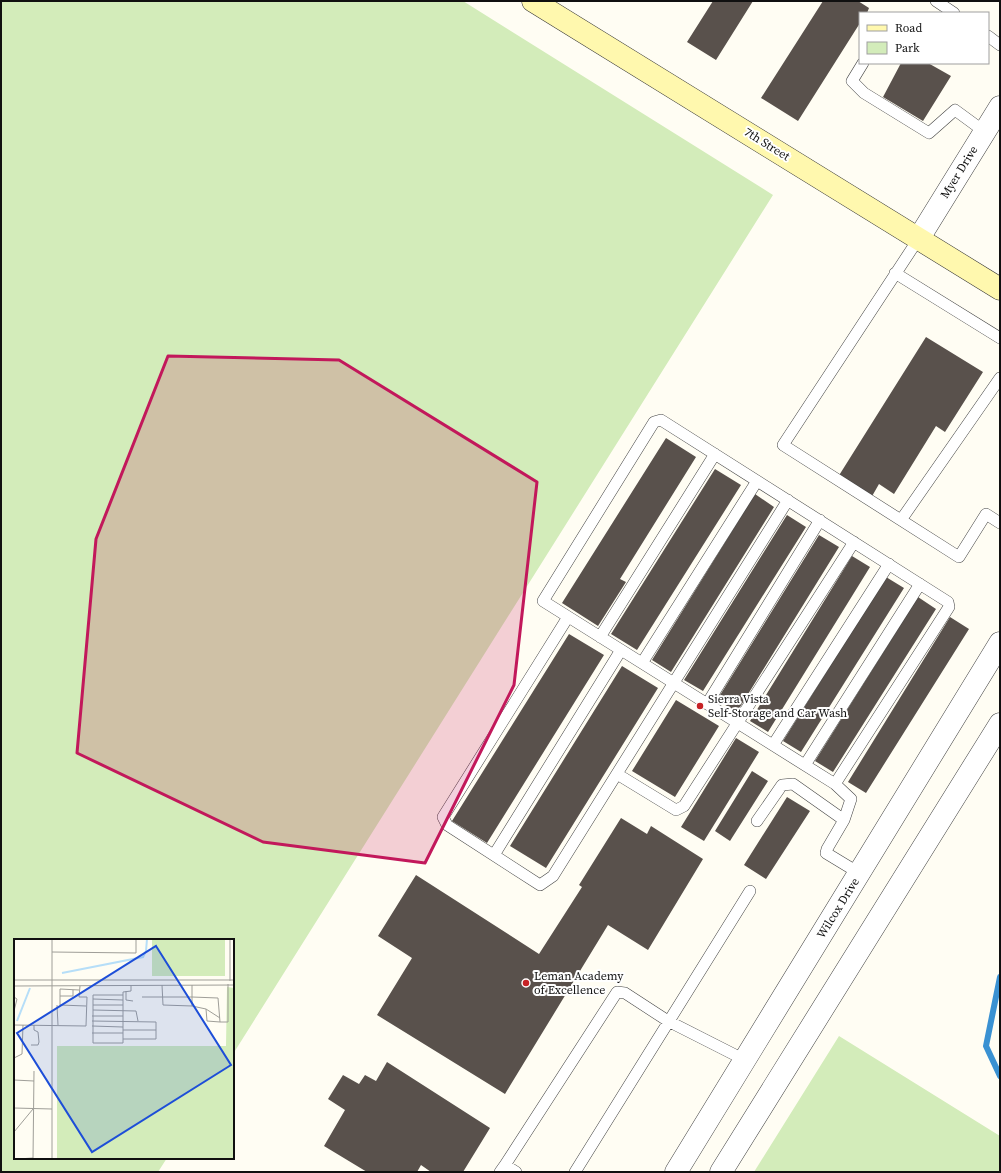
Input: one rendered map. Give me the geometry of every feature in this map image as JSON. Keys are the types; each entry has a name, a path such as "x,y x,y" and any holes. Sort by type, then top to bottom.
{"main road":[{"name":"7th Street","path":"533,1 1000,289"}],"street":[{"name":"Myer Drive","path":"919,238 1000,107"},
{"name":"Wilcox Drive","path":"676,1172 1000,643"},
{"path":"721,1172 1000,724"}],"lane":[{"path":"936,1 952,12"},
{"path":"989,37 1000,44"},
{"path":"862,64 852,82 864,93 929,133 955,110 985,132"},
{"path":"919,238 783,445 958,557 986,514 1000,523"},
{"path":"895,273 1000,338"},
{"path":"902,520 1000,378"},
{"path":"835,784 949,607 948,602 662,420 654,422 543,601 835,784 851,799 844,820 826,853 859,873"},
{"path":"600,637 715,454"},
{"path":"642,663 757,480"},
{"path":"568,617 443,817 447,825 540,885 547,882 553,876 788,500"},
{"path":"707,704 820,520"},
{"path":"617,774 676,810 684,806 854,542"},
{"path":"773,745 889,564"},
{"path":"805,765 920,584"},
{"path":"494,855 621,650"},
{"path":"757,821 782,785 793,784 844,820"},
{"path":"575,1172 750,891"},
{"path":"516,1172 503,1168 617,992 625,993 668,1021 745,1060"}],"highlighted area":[{"path":"168,356 339,360 537,482 514,685 425,863 263,842 77,753 96,539"}],"green space":[{"path":"1,1 463,1 773,195 234,1052 234,939 14,939 14,1159 166,1159 158,1172 1,1172"},
{"path":"839,1036 1000,1136 1000,1172 754,1172"}],"building":[{"path":"713,1 753,1 716,60 687,42"},
{"path":"823,1 858,1 869,8 867,12 859,12 859,25 798,121 761,98"},
{"path":"900,64 930,64 951,76 923,121 883,97"},
{"path":"926,337 983,372 945,432 936,426 894,494 879,484 871,498 838,477"},
{"path":"666,438 696,457 620,579 626,582 598,626 562,603"},
{"path":"715,469 741,485 637,650 611,634"},
{"path":"755,494 774,507 671,672 652,660"},
{"path":"787,515 806,527 703,691 684,680"},
{"path":"819,535 839,547 737,712 717,700"},
{"path":"852,556 870,567 768,732 750,721"},
{"path":"886,577 904,588 801,752 783,741"},
{"path":"918,597 936,609 833,772 815,761"},
{"path":"950,617 969,629 866,793 848,782"},
{"path":"569,634 604,655 487,843 452,821"},
{"path":"622,666 658,688 546,868 510,846"},
{"path":"676,700 719,726 675,797 632,771"},
{"path":"736,738 759,752 704,841 681,827"},
{"path":"752,771 768,781 730,841 715,831"},
{"path":"787,797 810,811 766,879 744,865"},
{"path":"621,818 647,834 651,826 703,859 648,950 608,925 505,1094 377,1015 412,958 378,936 416,875 539,954 582,887 579,885"},
{"path":"387,1062 490,1128 463,1172 431,1172 421,1165 417,1172 367,1172 324,1146 345,1110 328,1099 343,1075 359,1084 365,1075 376,1081"}],"waterway":[{"path":"1000,977 986,1046 1000,1076"}],"place":[{"name":"Sierra Vista Self-Storage and Car Wash","path":"700,706"},
{"name":"Leman Academy of Excellence","path":"526,983"}]}
